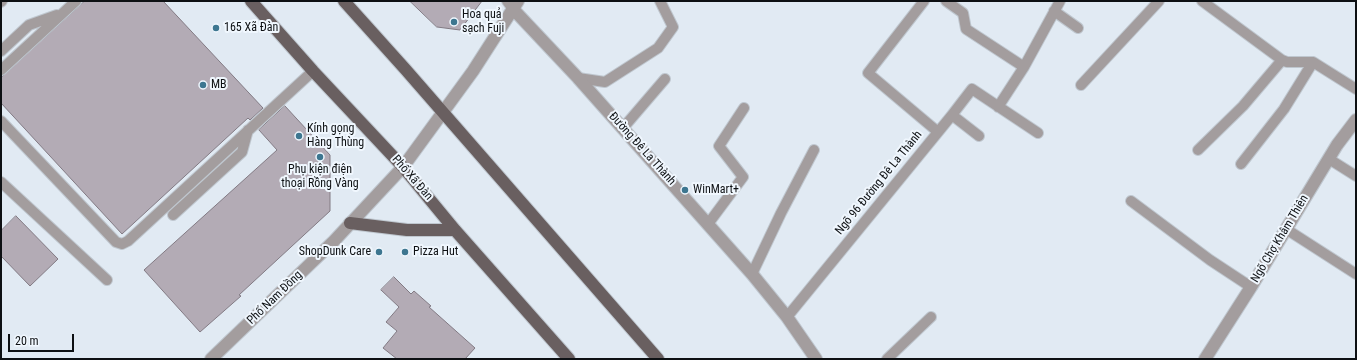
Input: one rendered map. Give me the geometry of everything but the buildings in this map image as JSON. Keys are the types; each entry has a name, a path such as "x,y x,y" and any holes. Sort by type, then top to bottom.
{"main road":[{"name":"Phố Xã Đàn","path":"251,1 313,71 403,167 455,230 569,359"},
{"path":"344,1 658,359"},
{"path":"350,223 407,230 455,230"}],"street":[{"name":"Phố Nam Đồng","path":"212,359 334,241 403,167 473,71 512,4"},
{"name":"Đường Đê La Thành","path":"512,4 752,274 787,317 816,359"},
{"name":"Ngõ Chợ Khâm Thiên","path":"1205,359 1329,159 1356,120"}],"lane":[{"path":"1,70 76,1"},
{"path":"578,78 606,82 658,48 673,27 660,1"},
{"path":"924,1 868,73 938,132"},
{"path":"946,1 963,13 966,29 1024,67"},
{"path":"998,107 1024,67 1060,1"},
{"path":"1081,85 1159,1"},
{"path":"1202,1 1282,60 1287,62 1313,62 1356,89"},
{"path":"1054,12 1078,28"},
{"path":"1,51 29,25 62,14"},
{"path":"1198,150 1243,106 1282,60"},
{"path":"1241,164 1284,109 1313,62"},
{"path":"1,121 116,242 122,244 128,241 313,71"},
{"path":"623,128 665,79"},
{"name":"Ngõ 96 Đường Đê La Thành","path":"787,317 972,89 1038,133"},
{"path":"708,224 743,177 719,146 744,108"},
{"path":"952,115 979,136"},
{"path":"173,215 231,164 242,152 248,130"},
{"path":"752,274 814,150"},
{"path":"1329,159 1356,176"},
{"path":"1,182 107,280"},
{"path":"1131,201 1210,260 1251,287"},
{"path":"1286,229 1356,274"},
{"path":"887,359 931,317"}],"place":[{"name":"Hoa quả sạch Fuji","path":"454,22"},
{"name":"165 Xã Đàn","path":"216,28"},
{"name":"MB","path":"203,85"},
{"name":"Kính gọng Hàng Thùng","path":"299,136"},
{"name":"Phụ kiện điện thoại Rồng Vàng","path":"320,157"},
{"name":"WinMart+","path":"685,190"},
{"name":"ShopDunk Care","path":"379,252"},
{"name":"Pizza Hut","path":"405,252"}]}
